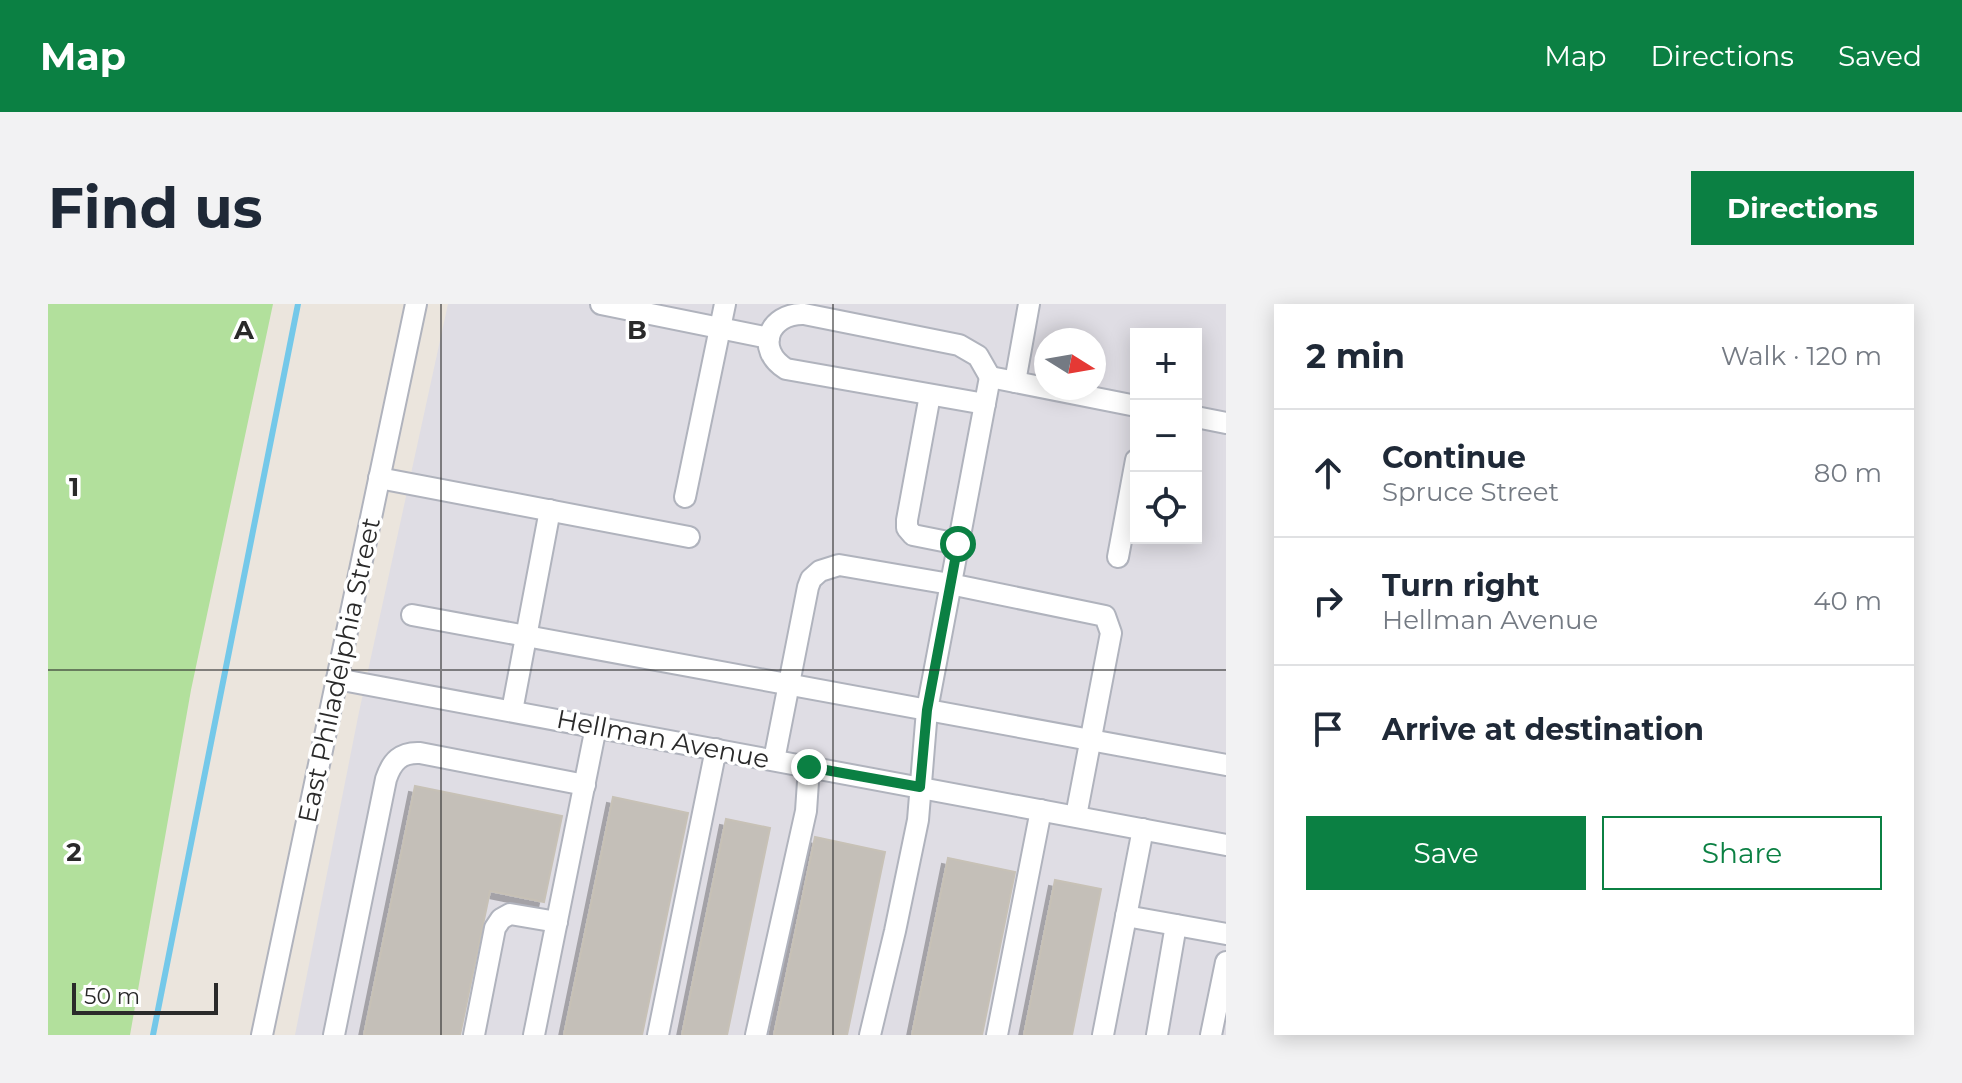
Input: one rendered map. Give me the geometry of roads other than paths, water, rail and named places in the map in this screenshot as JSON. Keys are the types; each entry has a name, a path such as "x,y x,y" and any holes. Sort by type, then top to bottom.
{"street":[{"name":"East Philadelphia Street","path":"262,1035 416,304"},
{"path":"601,304 769,338"},
{"path":"685,497 725,304"},
{"path":"1015,382 1029,304"},
{"path":"870,1035 918,820 927,710 950,584 958,544 985,404 990,377 978,356 959,345 804,314 785,316 772,329 769,338 772,357 786,369 985,404"},
{"path":"990,377 1130,405"},
{"path":"930,395 907,528 913,535 958,544"},
{"path":"1202,418 1226,423"},
{"path":"1118,557 1134,472"},
{"path":"379,478 689,537"},
{"path":"512,711 550,510"},
{"path":"774,760 811,579 820,571 839,565 950,584 1105,616 1111,633 1076,816"},
{"path":"412,615 1226,765"},
{"name":"Hellman Avenue","path":"337,679 1226,845"},
{"path":"534,1035 596,727"},
{"path":"658,1035 716,749"},
{"path":"334,1035 386,779 394,761 409,753 420,753 585,785"},
{"path":"756,1035 806,811 809,767"},
{"path":"997,1035 1041,810"},
{"path":"1103,1035 1143,829"},
{"path":"474,1035 498,923 510,914 557,922"},
{"path":"1126,916 1226,934"},
{"path":"1157,1035 1176,925"},
{"path":"1211,1035 1226,962"}],"waterway":[{"path":"153,1035 298,304"}]}
